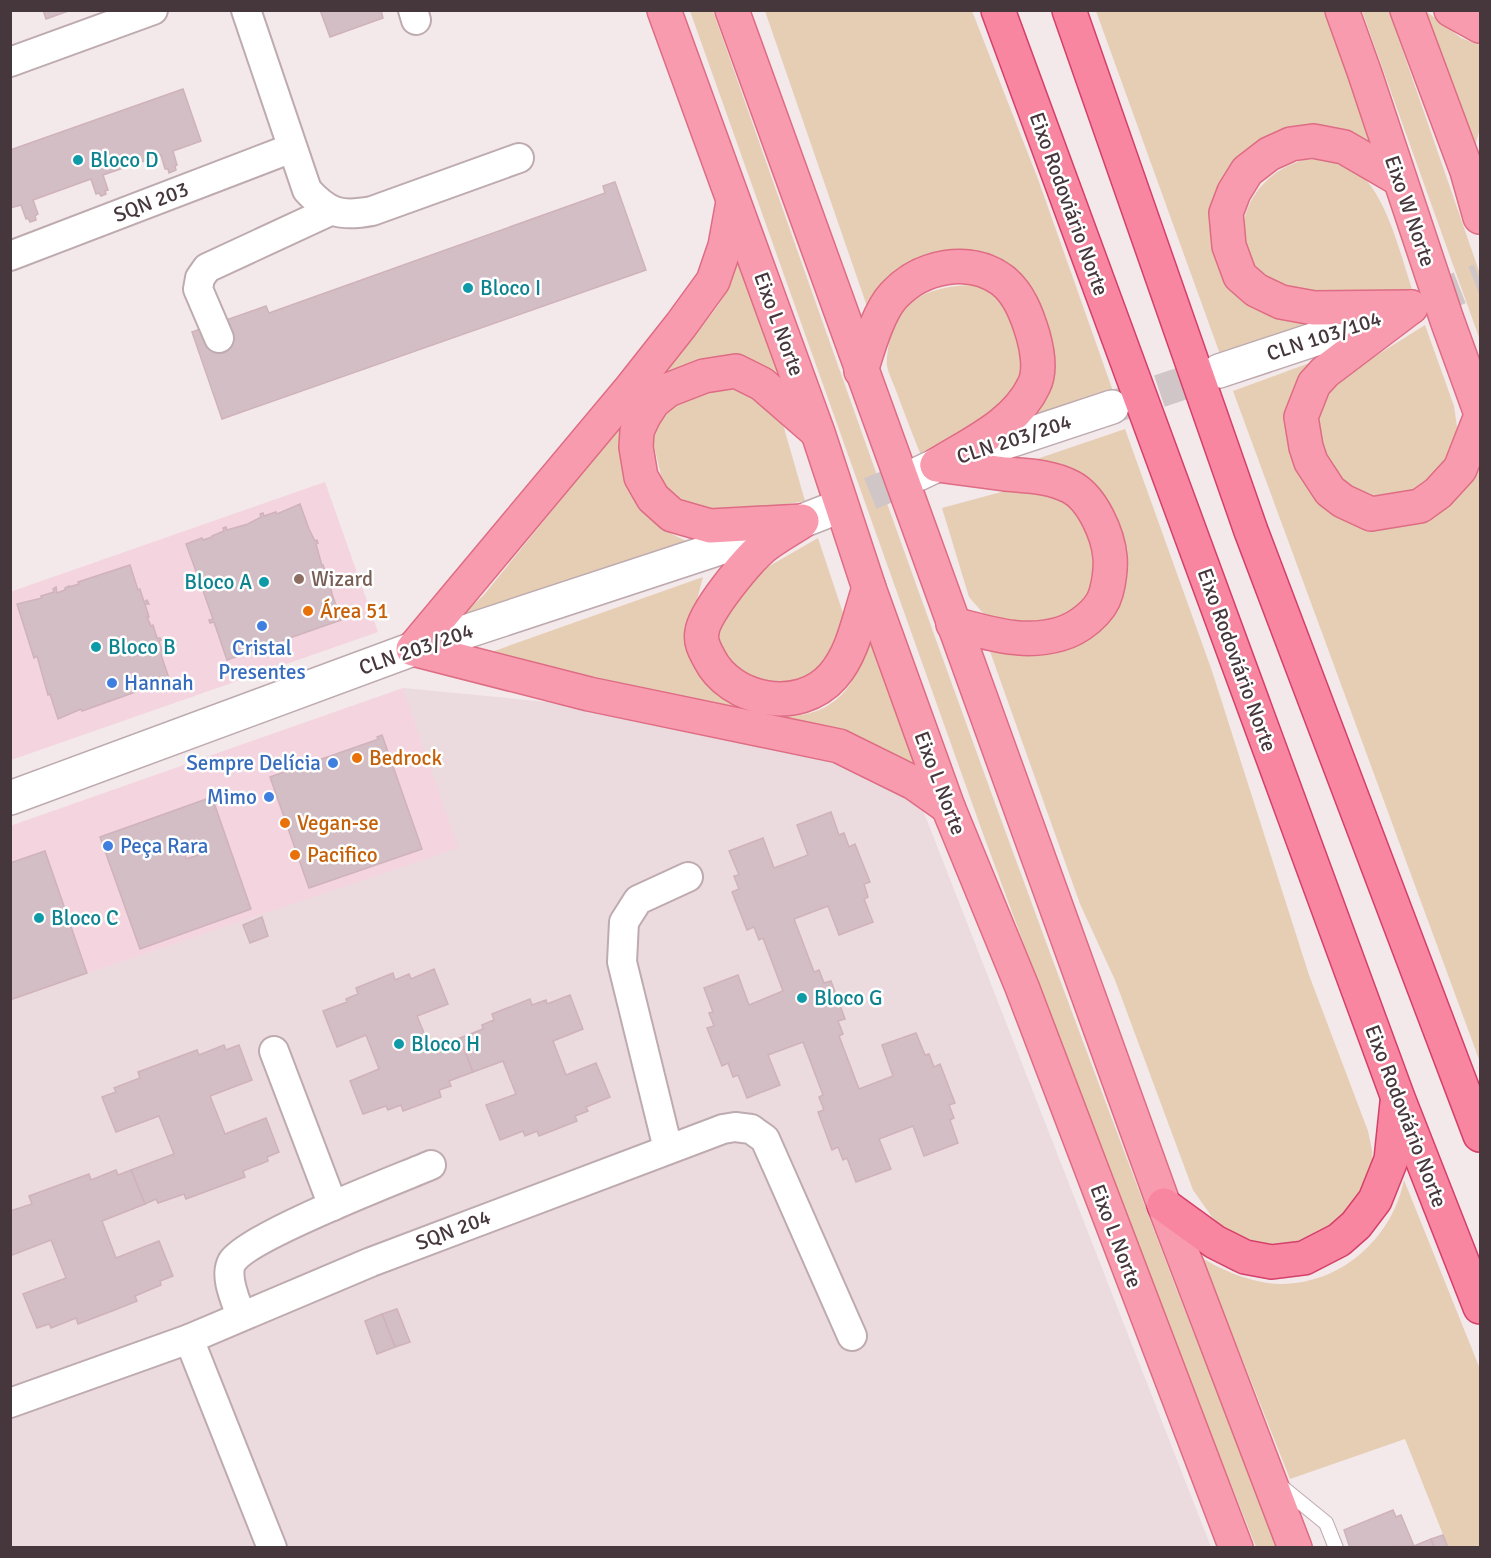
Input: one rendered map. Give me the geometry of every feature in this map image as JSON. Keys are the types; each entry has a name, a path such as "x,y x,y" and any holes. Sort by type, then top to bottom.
{"highway":[{"name":"Eixo Rodoviário Norte","path":"998,10 1398,1098 1480,1307"},
{"path":"1069,10 1251,531 1480,1132"},
{"path":"1164,1205 1215,1242 1245,1257 1272,1262 1304,1258 1339,1240 1356,1225 1375,1200 1391,1160 1398,1098"}],"main road":[{"name":"Eixo L Norte","path":"664,10 818,433 868,588 948,807 1022,987 1236,1548"},
{"path":"732,10 1164,1205 1295,1548"},
{"name":"Eixo W Norte","path":"1342,10 1480,411"},
{"path":"1407,10 1474,161 1480,216"},
{"path":"1451,10 1480,26"},
{"path":"1399,180 1344,147 1313,141 1291,144 1269,154 1247,171 1234,192 1226,213 1229,246 1240,276 1256,290 1281,302 1314,308 1420,303"},
{"path":"733,200 724,246 713,281 632,387 413,649 590,694 839,746 914,783 948,807"},
{"path":"861,371 876,326 893,296 916,278 936,269 960,265 983,271 1003,280 1023,306 1037,350 1035,383 1022,404 1005,423 927,469"},
{"path":"1420,303 1325,372 1314,384 1301,417 1311,462 1330,491 1343,501 1371,513 1420,506 1438,493 1460,469 1480,418"},
{"path":"814,517 710,526 672,515 653,498 641,477 636,447 637,431 653,402 668,390 719,372 736,371 762,384 818,433"},
{"path":"927,469 1040,477 1058,481 1074,489 1090,504 1100,521 1110,557 1106,595 1095,611 1082,623 1062,634 1022,640 953,624"},
{"path":"814,517 762,548 721,594 705,621 702,633 702,644 713,666 720,675 741,689 766,698 782,700 800,697 819,688 833,676 849,651 868,588"}],"street":[{"path":"10,62 153,10"},
{"path":"246,10 307,190 330,211 356,214 372,211 519,158"},
{"name":"SQN 203","path":"10,256 292,148"},
{"path":"219,338 198,289 200,278 207,268 330,211"},
{"name":"CLN 103/104","path":"1219,371 1420,303"},
{"name":"CLN 203/204","path":"927,469 1112,407"},
{"name":"CLN 203/204","path":"10,798 413,649 814,517"},
{"path":"668,1149 622,962 624,922 638,900 688,877"},
{"path":"274,1051 333,1206"},
{"name":"SQN 204","path":"10,1403 189,1339 371,1262 668,1149 735,1127 751,1129 761,1135 775,1160 852,1336"},
{"path":"241,1316 229,1275 236,1258 254,1245 333,1206 431,1165"},
{"path":"189,1339 272,1548"}],"lane":[{"path":"1267,1476 1326,1523 1336,1548"}],"shaded area":[{"path":"690,11 713,11 1056,970 1176,1288 1280,1547 1256,1547 1133,1239 982,831"},
{"path":"765,11 972,11 1038,179 1114,394 1024,426 1054,364 1051,334 1040,308 979,263 870,315"},
{"path":"1096,11 1326,11 1376,155 1297,136 1221,217 1283,318 1313,324 1221,357"},
{"path":"1362,11 1389,11 1480,274 1480,340"},
{"path":"1423,11 1461,38 1480,45 1480,128 1474,151"},
{"path":"1309,159 1330,161 1350,167 1373,189 1390,222 1412,289 1315,299 1304,298 1286,292 1256,268 1246,250 1243,231 1247,212 1255,194 1269,178 1287,166"},
{"path":"738,252 787,392 764,375 647,404 653,520 672,534 694,545 443,631 483,596 717,307 732,281"},
{"path":"975,285 993,292 1026,331 1019,392 923,460 887,366 893,328 899,315 919,297 946,288"},
{"path":"1425,325 1454,406 1457,427 1456,447 1448,467 1415,494 1364,498 1327,472 1316,432 1319,411 1327,393 1347,374"},
{"path":"1323,358 1295,410 1372,524 1480,452 1480,1062 1233,391"},
{"path":"744,386 782,421 805,501 700,519 664,489 650,428 673,397"},
{"path":"1125,429 1212,671 1309,975 1368,1131 1373,1172 1366,1192 1322,1241 1267,1249 1231,1235 1212,1217 1193,1190 1115,980 1080,904 987,643 1045,653 1123,548 1028,462"},
{"path":"325,482 378,632 11,760 10,592"},
{"path":"1041,487 1074,503 1098,557 1091,589 1073,612 1044,626 996,620 982,612 969,597 942,508 1016,488"},
{"path":"818,538 846,628 825,675 767,689 727,663 717,640 719,613 745,580"},
{"path":"703,577 695,607 723,695 744,708 756,712 783,716 807,714 824,708 837,699 848,687 856,673 862,658 868,622 930,789 909,766 466,661"},
{"path":"403,688 610,708 829,756 919,800 1211,1547 11,1547 10,999 457,848"},
{"path":"403,688 458,848 11,999 10,826"},
{"path":"1404,1180 1480,1369 1480,1547 1448,1547 1405,1439 1290,1479 1202,1258 1240,1276 1270,1283 1303,1282 1324,1276 1361,1254 1376,1238 1398,1201"}],"building":[{"path":"43,10 71,10 46,19"},
{"path":"320,10 381,10 383,18 330,37"},
{"name":"Bloco D","path":"183,89 201,141 173,151 176,170 169,173 168,169 165,169 161,155 103,175 108,190 101,196 99,193 96,194 91,179 33,200 38,214 35,216 36,220 30,222 28,218 26,219 21,205 10,208 10,150"},
{"name":"Bloco I","path":"615,182 646,270 222,419 192,332 266,306 269,313 605,193 603,186"},
{"name":"Bloco A","path":"300,504 309,529 315,541 317,540 322,566 328,578 331,577 332,580 329,581 332,594 341,620 227,660 214,622 210,623 209,620 213,619 201,585 197,586 196,583 200,582 186,544 212,537 224,531 223,528 226,527 227,530 248,524 261,517 260,514 263,513 264,516 276,512 277,514"},
{"name":"Bloco B","path":"130,565 138,590 140,589 144,602 147,600 149,604 145,604 149,617 147,617 151,626 153,625 157,638 161,640 159,641 163,654 161,655 170,681 146,687 82,711 81,709 58,719 50,694 48,695 37,656 34,658 17,604 42,598 41,596 54,592 53,589 56,587 57,593 69,586 79,584 78,582"},
{"path":"382,735 422,849 309,888 270,777 379,739 377,737"},
{"path":"212,797 251,909 140,949 100,837","holes":["198,847 201,854 186,859 184,851"]},
{"name":"Bloco G","path":"831,812 839,835 844,833 849,847 855,844 870,882 864,884 868,897 864,899 873,922 839,935 828,906 794,919 814,972 819,970 824,983 831,981 845,1019 838,1021 843,1034 839,1036 859,1089 893,1076 882,1045 916,1033 925,1055 929,1054 934,1067 940,1064 955,1103 949,1105 954,1118 950,1120 958,1143 924,1156 913,1126 879,1139 891,1169 856,1182 847,1158 843,1160 838,1147 832,1150 818,1112 824,1110 819,1097 823,1095 803,1042 768,1055 780,1085 747,1098 738,1075 733,1077 728,1063 722,1066 707,1028 714,1026 709,1013 713,1012 704,988 738,975 749,1005 783,991 763,938 759,940 754,927 747,930 732,892 739,889 734,876 739,875 729,851 763,838 774,868 808,855 797,825"},
{"name":"Bloco C","path":"45,851 87,973 10,1000 10,863"},
{"path":"262,917 268,936 250,943 243,925"},
{"name":"Bloco H","path":"434,969 448,1004 417,1016 431,1050 460,1038 473,1072 449,1081 451,1086 439,1090 441,1097 403,1111 401,1105 388,1110 386,1106 363,1114 350,1081 379,1069 366,1035 337,1047 323,1011 347,1002 346,999 358,994 356,988 393,973 395,980 409,974 411,979"},
{"path":"570,995 583,1029 553,1041 566,1075 596,1063 610,1097 586,1107 588,1111 575,1116 577,1121 539,1136 537,1131 525,1136 523,1131 500,1140 486,1105 516,1094 503,1061 473,1072 460,1038 483,1029 482,1025 494,1020 492,1014 530,999 532,1005 546,1000 547,1004"},
{"path":"224,1045 226,1050 239,1045 252,1080 210,1096 225,1134 266,1118 279,1152 267,1157 268,1161 243,1171 245,1177 186,1199 184,1194 158,1203 156,1199 145,1204 131,1170 174,1154 159,1116 116,1132 102,1097 116,1092 114,1088 140,1078 138,1072 197,1050 199,1055"},
{"path":"116,1170 118,1175 131,1170 145,1204 102,1221 116,1258 159,1241 173,1276 160,1281 161,1285 135,1296 137,1301 78,1324 76,1318 51,1328 49,1324 37,1328 23,1294 66,1278 51,1240 10,1256 10,1211 32,1204 29,1196 89,1174 91,1180"},
{"path":"397,1309 410,1342 395,1347 382,1314"},
{"path":"382,1314 395,1347 377,1354 365,1321"},
{"path":"1393,1510 1396,1517 1401,1515 1414,1546 1350,1548 1344,1530"},
{"path":"1443,1535 1448,1548 1434,1548 1431,1539"},
{"path":"1431,1539 1434,1548 1410,1548 1414,1546"}],"tunnel":[{"path":"1429,300 1480,280"},
{"path":"1113,407 1219,371"},
{"path":"825,512 918,474"}],"place":[{"name":"Bloco D","path":"78,160"},
{"name":"Bloco I","path":"468,288"},
{"name":"Wizard","path":"299,579"},
{"name":"Bloco A","path":"264,582"},
{"name":"Área 51","path":"308,611"},
{"name":"Cristal Presentes","path":"262,626"},
{"name":"Bloco B","path":"96,647"},
{"name":"Hannah","path":"112,683"},
{"name":"Bedrock","path":"357,758"},
{"name":"Sempre Delícia","path":"333,763"},
{"name":"Mimo","path":"269,797"},
{"name":"Vegan-se","path":"285,823"},
{"name":"Peça Rara","path":"108,846"},
{"name":"Pacifico","path":"295,855"},
{"name":"Bloco C","path":"39,918"},
{"name":"Bloco G","path":"802,998"},
{"name":"Bloco H","path":"399,1044"}]}
